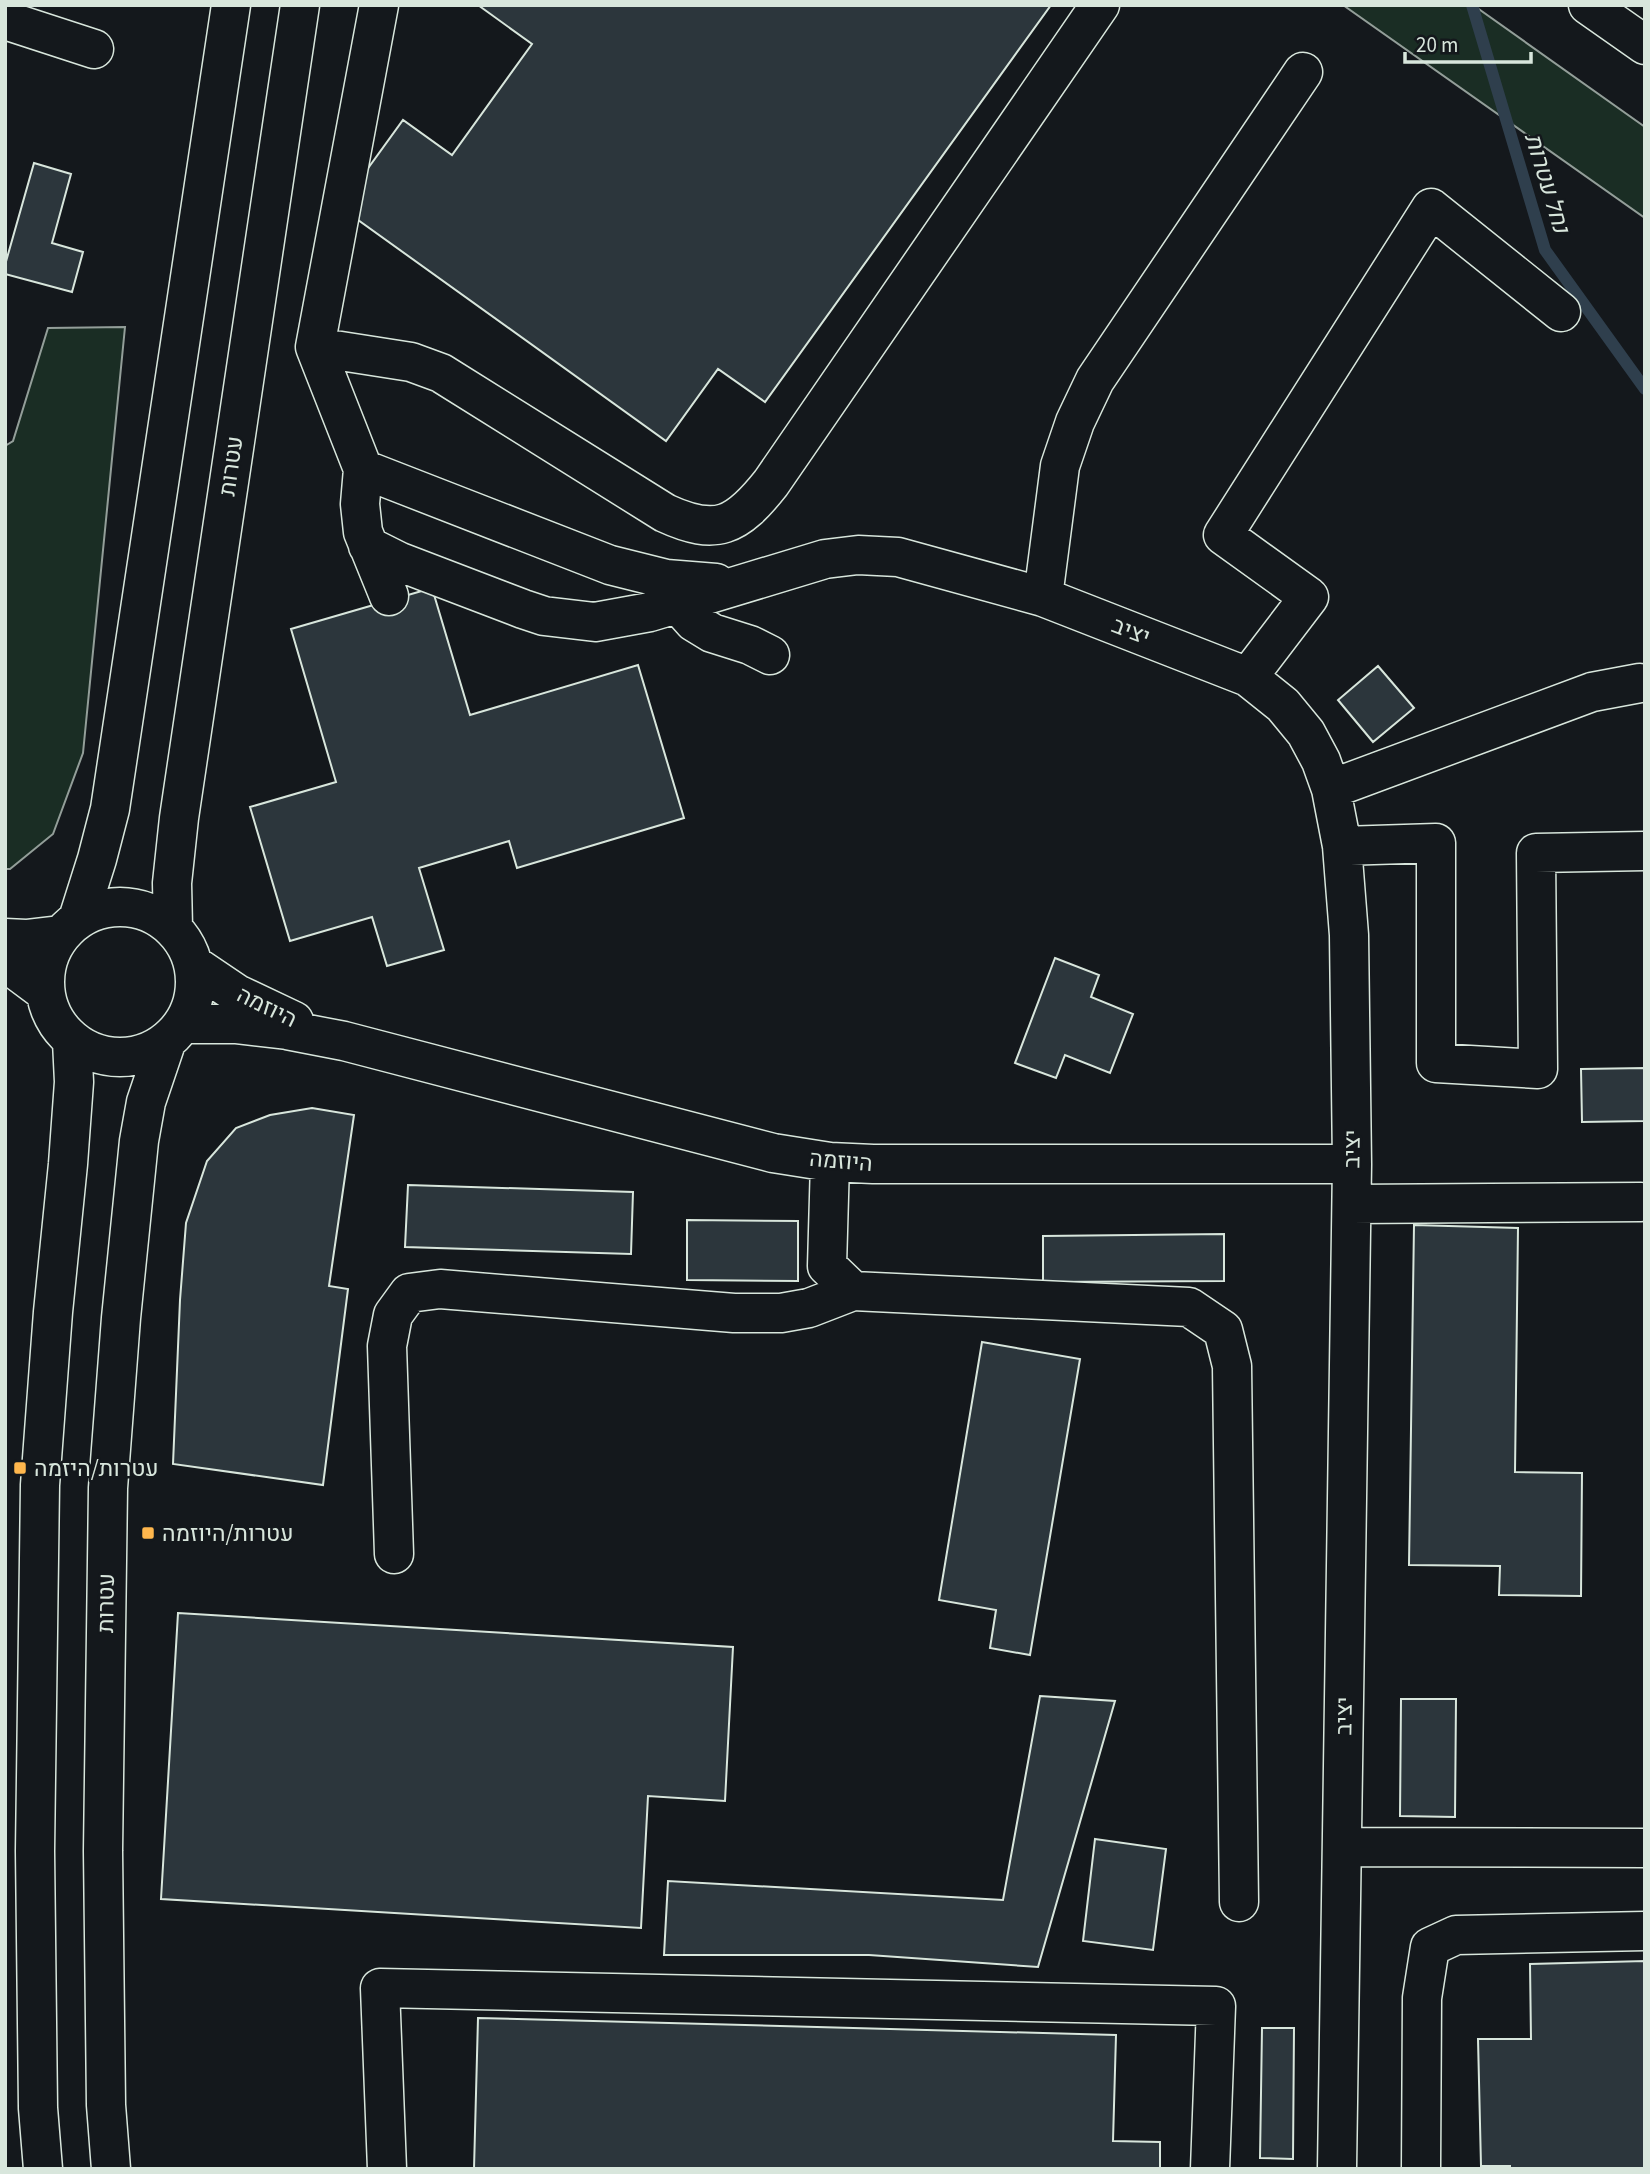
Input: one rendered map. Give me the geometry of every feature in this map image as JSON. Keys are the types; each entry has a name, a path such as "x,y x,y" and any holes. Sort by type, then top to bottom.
{"street":[{"path":"5,938 26,939 69,927 101,909 127,907 152,913 173,928 187,945 194,965 196,986 193,1006 175,1034 143,1054 119,1058 94,1054 72,1041 58,1027 49,1010 44,991 50,952 69,927 97,859 110,809 231,5"},
{"name":"עטרות","path":"173,928 172,883 179,818 300,5"},
{"path":"379,5 315,347 363,469 360,504 363,532 389,596"},
{"path":"315,347 411,362 441,373 665,513 699,525 731,522 753,506 771,483 1100,5"},
{"path":"1588,5 1645,45"},
{"path":"5,20 94,49"},
{"path":"1043,597 1060,466 1075,422 1095,380 1303,72"},
{"path":"1248,677 1309,597 1223,535 1431,208 1561,312"},
{"name":"יציב","path":"363,469 589,558 636,573 672,591 716,583 757,580 825,559 858,555 898,557 1043,597 1248,677 1283,705 1306,733 1321,761 1331,789 1342,846 1349,935 1352,1204 1338,2169"},
{"path":"368,546 400,562 523,610 568,620 578,612 672,591 694,622 712,633 750,645 770,656"},
{"path":"1331,789 1592,692 1640,683"},
{"path":"1342,846 1436,844 1436,1063 1538,1069 1536,853 1645,851"},
{"path":"5,962 44,991"},
{"name":"היוזמה","path":"194,965 237,994 288,1019 344,1041"},
{"name":"היוזמה","path":"175,1034 235,1024 344,1041 773,1153 830,1162 1352,1164"},
{"name":"עטרות","path":"111,2169 106,2105 103,1864 108,1488 121,1318 139,1141 146,1102 175,1034"},
{"path":"43,2169 38,2108 36,1851 40,1485 74,1082 72,1041"},
{"path":"830,1162 827,1266 853,1291"},
{"path":"1352,1204 1641,1202"},
{"path":"394,1554 387,1346 393,1315 410,1293 440,1289 734,1313 781,1313 809,1308 853,1291 1189,1307 1223,1330 1232,1367 1239,1902"},
{"path":"1342,1847 1645,1848"},
{"path":"1421,2169 1422,1998 1430,1947 1456,1935 1645,1931"},
{"path":"387,2169 380,1988 1216,2006 1210,2169"}],"green space":[{"path":"1343,5 1473,5 1645,127 1645,218"},
{"path":"125,327 83,753 53,834 10,869 5,869 5,446 13,441 48,328"}],"building":[{"path":"478,5 1051,5 765,402 718,369 666,441 340,207 403,120 452,155 532,44"},
{"path":"34,163 71,174 52,243 83,252 72,292 5,274 5,265"},
{"path":"432,588 470,715 638,665 684,818 517,868 509,841 419,868 444,950 387,966 372,917 290,941 250,807 336,782 291,629"},
{"path":"1378,666 1414,708 1373,742 1338,700"},
{"path":"1055,958 1099,975 1091,997 1133,1014 1110,1073 1065,1055 1056,1078 1015,1063"},
{"path":"1645,1068 1645,1121 1582,1122 1581,1069"},
{"path":"312,1108 354,1115 329,1286 348,1289 323,1485 173,1464 186,1223 207,1161 236,1128 270,1115"},
{"path":"408,1185 633,1192 631,1254 405,1247"},
{"path":"687,1220 798,1221 798,1281 687,1280"},
{"path":"1414,1225 1518,1228 1515,1472 1582,1473 1581,1596 1499,1595 1500,1566 1409,1565"},
{"path":"1224,1234 1224,1281 1043,1282 1043,1236"},
{"path":"982,1342 1080,1359 1030,1655 990,1648 996,1610 939,1600"},
{"path":"178,1613 733,1647 725,1801 648,1796 641,1928 161,1899"},
{"path":"1040,1696 1115,1701 1038,1967 869,1955 664,1955 668,1881 1003,1900"},
{"path":"1401,1699 1456,1699 1455,1817 1400,1816"},
{"path":"1095,1839 1166,1849 1153,1950 1083,1941"},
{"path":"1645,1961 1645,2169 1510,2169 1510,2166 1481,2166 1478,2039 1531,2039 1530,1964"},
{"path":"478,2018 1116,2035 1113,2141 1160,2142 1160,2169 474,2169"},
{"path":"1262,2028 1294,2028 1293,2159 1260,2158"}],"waterway":[{"name":"נחל עטרות","path":"1472,5 1545,250 1645,389"}],"place":[{"name":"עטרות/היזמה","path":"20,1468"},
{"name":"עטרות/היוזמה","path":"148,1533"}]}
